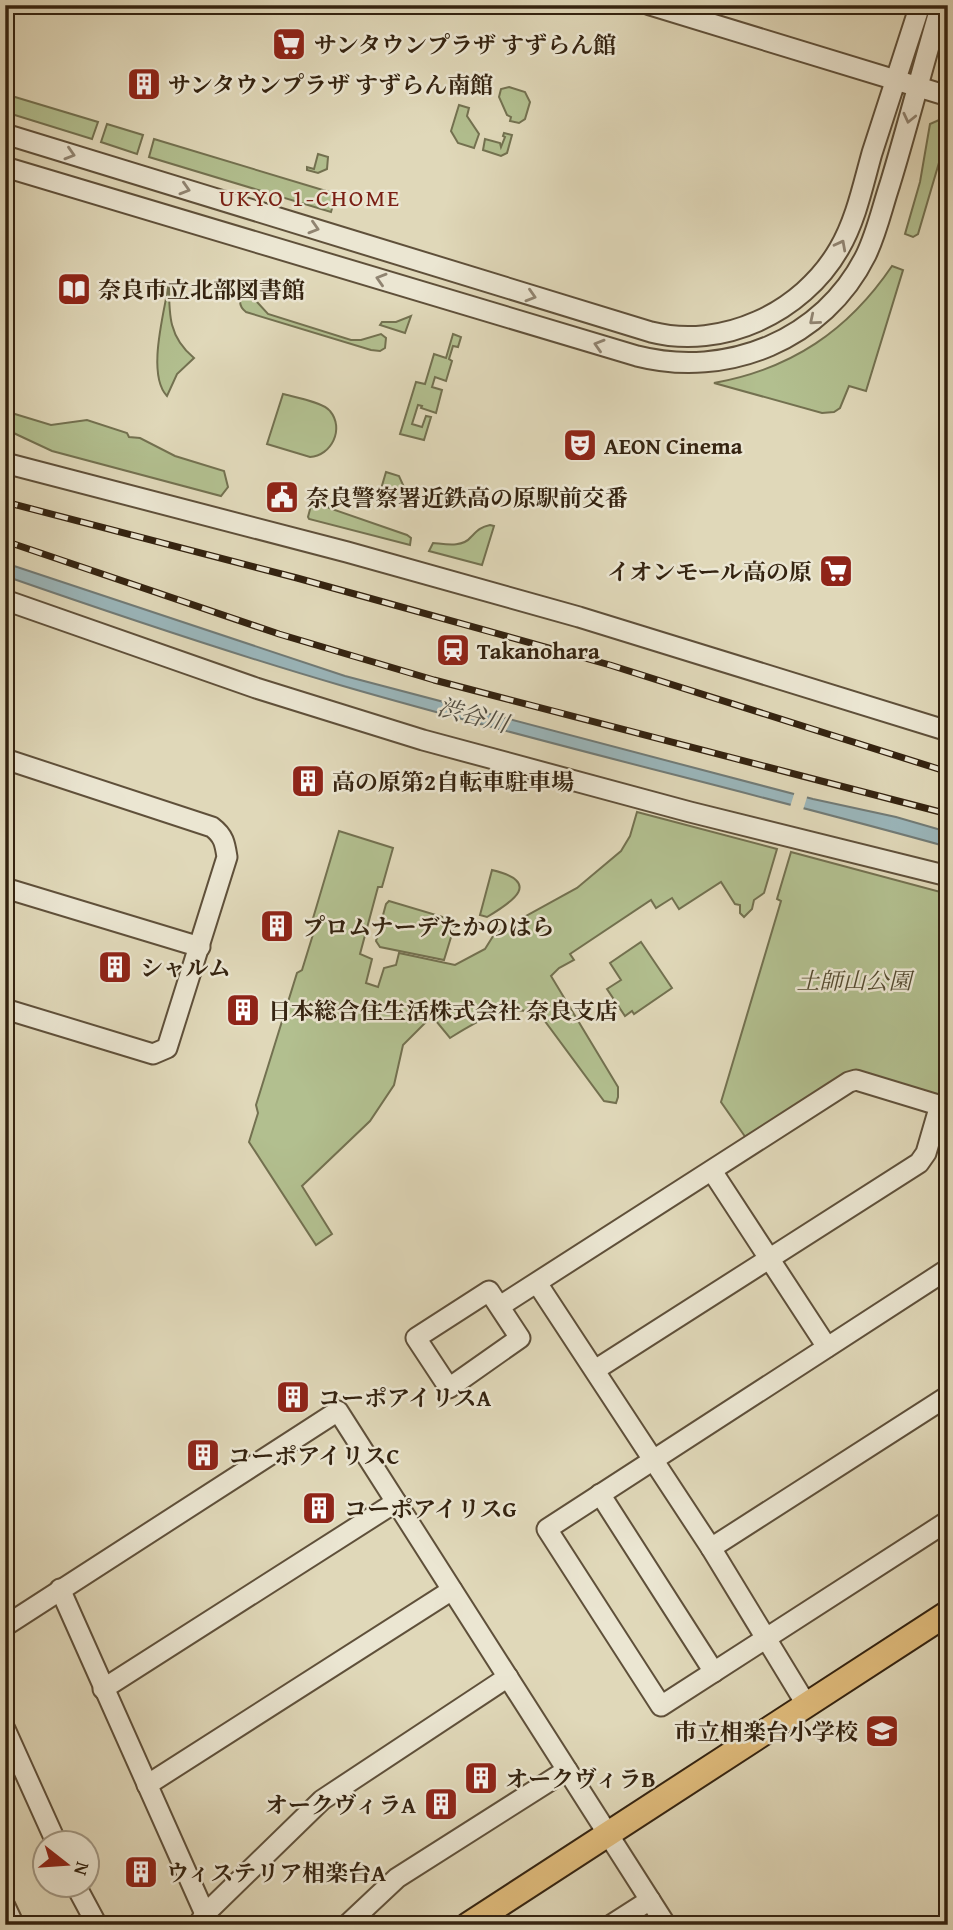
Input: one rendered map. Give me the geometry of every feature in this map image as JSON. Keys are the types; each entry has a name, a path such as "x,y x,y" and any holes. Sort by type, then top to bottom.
{"main road":[{"path":"468,1925 948,1614"}],"street":[{"path":"650,5 948,96"},
{"path":"5,134 651,332 669,336 703,337 734,331 767,317 798,296 830,262 850,225 920,5"},
{"path":"5,167 637,356 657,361 701,364 746,355 786,339 818,316 845,288 859,268 876,231 941,5"},
{"path":"5,457 48,474"},
{"path":"5,463 334,549 579,617 948,731"},
{"path":"5,470 48,474"},
{"path":"5,600 256,688 374,726 690,812 948,876"},
{"path":"5,759 212,827 220,833 227,857 170,1044 158,1053 153,1054 5,1009"},
{"path":"5,888 200,947"},
{"path":"500,1306 856,1080 944,1107 923,1159 596,1370"},
{"path":"712,1171 827,1348"},
{"path":"948,1269 547,1529 661,1706 948,1521"},
{"path":"537,1283 711,1548 806,1704"},
{"path":"489,1291 500,1306 520,1338 449,1388 416,1338 489,1291"},
{"path":"711,1548 948,1395"},
{"path":"5,1626 338,1411 666,1925"},
{"path":"600,1494 714,1672"},
{"path":"103,1689 396,1502"},
{"path":"60,1589 148,1785 202,1919 322,1800 508,1677"},
{"path":"148,1785 452,1590"},
{"path":"5,1729 49,1828"},
{"path":"347,1925 397,1878 567,1770"},
{"path":"82,1898 97,1925"},
{"path":"611,1925 650,1900"},
{"path":"5,1906 14,1925"}],"green space":[{"path":"509,87 525,92 530,102 525,119 519,123 510,121 511,117 507,115 499,97 501,89"},
{"path":"5,94 98,122 92,139 5,112"},
{"path":"459,105 469,108 467,116 479,134 474,148 458,143 451,131"},
{"path":"948,116 948,132 918,234 913,237 905,234 920,182 930,124"},
{"path":"107,124 143,135 137,154 101,142"},
{"path":"504,133 512,135 507,153 501,156 483,150 485,139 500,143 501,147"},
{"path":"154,139 336,194 331,212 149,157"},
{"path":"318,154 328,157 327,169 318,173 307,170 307,167 314,169"},
{"path":"892,266 903,270 866,391 849,386 840,408 834,412 822,413 714,383 768,368 815,344 856,310"},
{"path":"169,282 172,324 179,342 194,358 177,374 167,396 161,386 157,358"},
{"path":"254,289 257,302 268,314 351,340 381,334 386,338 385,348 380,351 371,350 246,312 240,304 242,295 247,290"},
{"path":"411,316 405,333 380,325 382,322 396,322"},
{"path":"453,334 461,337 458,347 453,346 446,381 435,377 432,387 442,390 436,413 418,405 412,424 422,427 426,416 431,417 424,440 400,434 416,382 425,384 434,354 446,358"},
{"path":"283,394 315,402 330,411 336,433 330,447 324,452 310,457 267,444"},
{"path":"5,411 51,425 87,420 127,433 129,437 140,438 175,456 224,471 228,487 221,496 52,451 5,429"},
{"path":"386,472 399,476 404,487 399,504 386,499 381,489"},
{"path":"313,498 326,502 329,508 407,535 411,538 410,545 309,519"},
{"path":"490,525 494,526 482,565 429,551 433,543 463,543"},
{"path":"637,812 777,849 764,893 754,900 752,909 744,917 740,913 740,905 735,904 721,882 679,909 672,898 656,908 651,900 570,954 574,960 551,976 618,1087 616,1103 604,1101 544,1020 533,1013 521,1010 496,1014 450,1038 432,1016 403,1045 394,1085 370,1121 302,1186 332,1234 316,1245 249,1142 258,1113 256,1105 297,973 302,970 315,928 311,925 339,831 393,848 382,887 378,887 360,954 372,959 366,983 378,987 384,968 396,965 399,953 455,965 485,949 495,933 577,888 621,851 630,836"},
{"name":"土師山公園","path":"791,852 948,894 948,1101 852,1072 746,1138 721,1102 781,901 777,899"},
{"path":"492,870 516,880 520,886 514,898 487,917 480,915"},
{"path":"389,901 453,920 455,924 444,960 380,947 376,941"},
{"path":"641,942 672,988 634,1014 632,1011 625,1016 607,989 621,980 610,963"}],"water":[{"name":"渋谷川","path":"5,563 345,676 948,832 948,847 494,728 300,673 5,576"}],"pier":[{"path":"795,791 808,794 803,810 790,807"}],"railway":[{"path":"5,502 297,578 610,665 948,772"},
{"path":"5,541 279,634 434,680 948,814"}],"place":[{"name":"サンタウンプラザ すずらん館","path":"289,44"},
{"name":"サンタウンプラザ すずらん南館","path":"144,84"},
{"name":"奈良市立北部図書館","path":"74,289"},
{"name":"AEON Cinema","path":"580,445"},
{"name":"奈良警察署近鉄高の原駅前交番","path":"282,497"},
{"name":"イオンモール高の原","path":"836,571"},
{"name":"Takanohara","path":"453,650"},
{"name":"高の原第2自転車駐車場","path":"308,781"},
{"name":"プロムナーデたかのはら","path":"277,926"},
{"name":"シャルム","path":"115,967"},
{"name":"日本総合住生活株式会社 奈良支店","path":"243,1010"},
{"name":"コーポアイリスA","path":"293,1397"},
{"name":"コーポアイリスC","path":"203,1455"},
{"name":"コーポアイリスG","path":"319,1508"},
{"name":"市立相楽台小学校","path":"882,1731"},
{"name":"オークヴィラB","path":"481,1778"},
{"name":"オークヴィラA","path":"441,1804"},
{"name":"ウィステリア相楽台A","path":"141,1872"}],"district":[{"name":"UKYO 1-CHOME","path":"310,197"}]}
